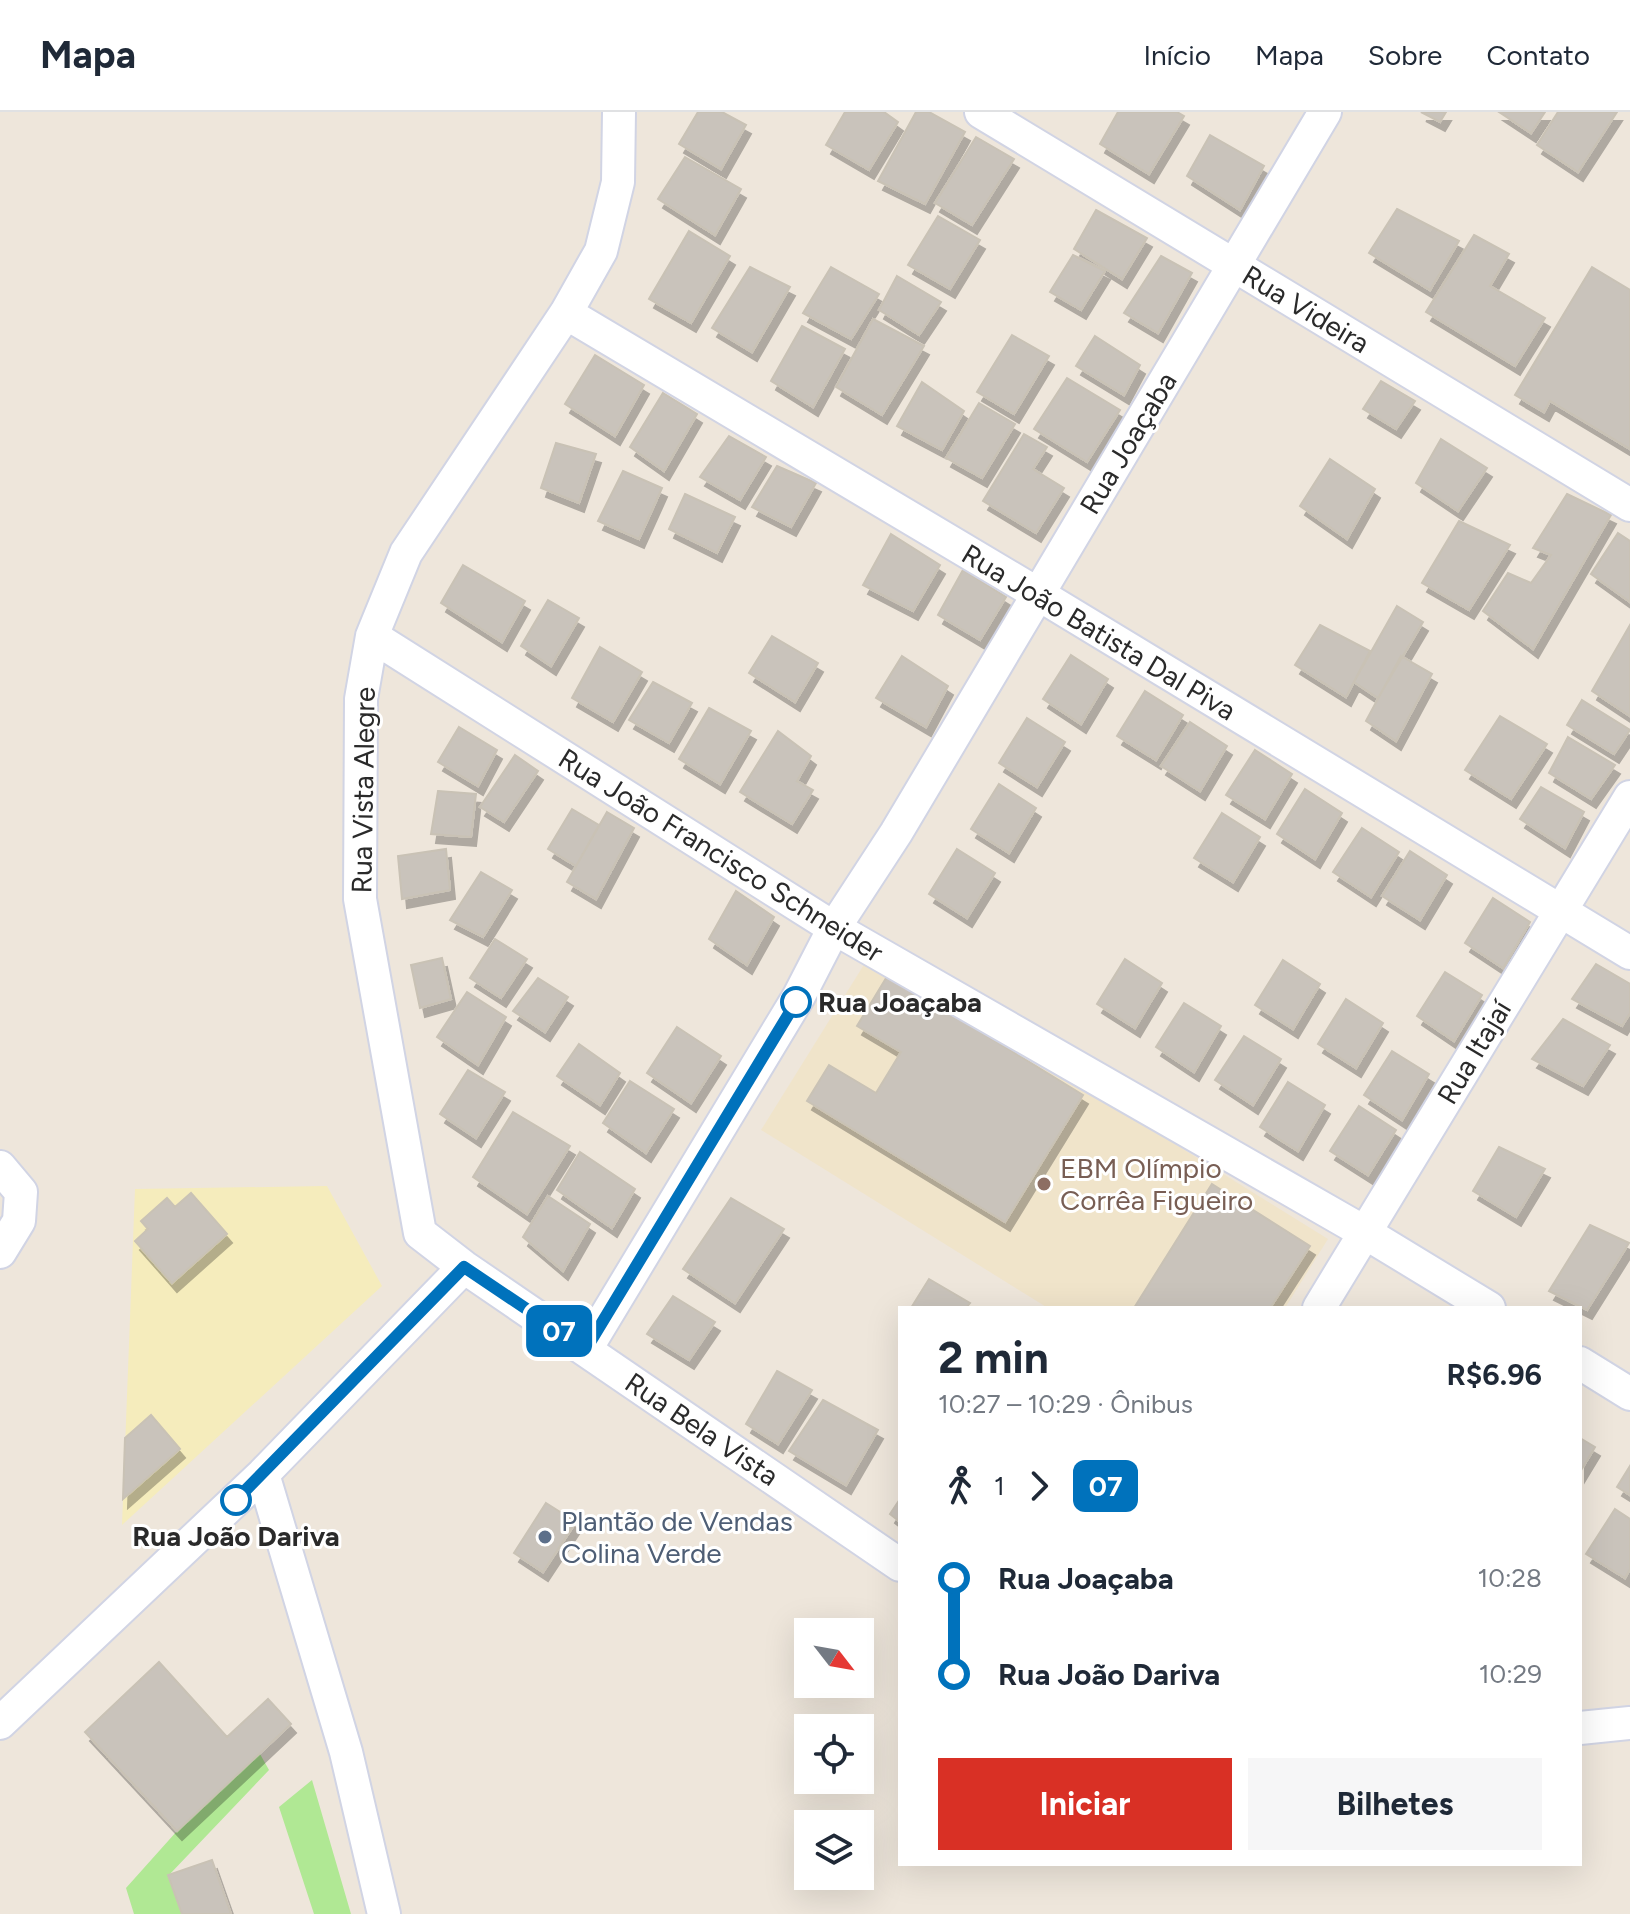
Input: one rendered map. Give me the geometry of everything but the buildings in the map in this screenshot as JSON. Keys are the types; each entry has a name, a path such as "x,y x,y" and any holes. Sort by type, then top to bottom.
{"street":[{"name":"Rua Videira","path":"981,112 1630,505"},
{"name":"Rua Joaçaba","path":"586,1349 799,996 834,928 896,833 1325,112"},
{"name":"Rua Vista Alegre","path":"464,1267 420,1233 360,899 361,699 372,636 406,553 566,313 601,251 618,182 619,113"},
{"name":"Rua João Batista Dal Piva","path":"566,313 1038,594 1630,953"},
{"name":"Rua João Francisco Schneider","path":"372,636 834,928 1364,1232 1486,1306"},
{"name":"Rua Itajaí","path":"1320,1306 1630,797"},
{"path":"0,1167 21,1192 19,1221 0,1252"},
{"name":"Rua Bela Vista","path":"464,1267 898,1564"},
{"path":"0,1723 263,1474 464,1267"},
{"path":"1582,1364 1630,1394"},
{"path":"263,1474 346,1752 384,1914"},
{"path":"1582,1728 1630,1723"}],"shaded area":[{"name":"EBM Olímpio Corrêa Figueiro","path":"870,955 1328,1239 1286,1306 1045,1306 761,1130"}],"green space":[{"path":"260,1754 269,1770 169,1875 182,1914 134,1914 126,1888 177,1831"},
{"path":"312,1780 351,1914 314,1914 279,1807"}],"sand":[{"path":"327,1186 382,1286 122,1525 135,1189"}],"bus line":[{"name":"07","path":"236,1500 464,1267 586,1349 796,1002"}],"place":[{"name":"Rua Joaçaba","path":"796,1002"},
{"name":"EBM Olímpio Corrêa Figueiro","path":"1044,1184"},
{"name":"Rua João Dariva","path":"236,1500"},
{"name":"Plantão de Vendas Colina Verde","path":"545,1537"}]}
